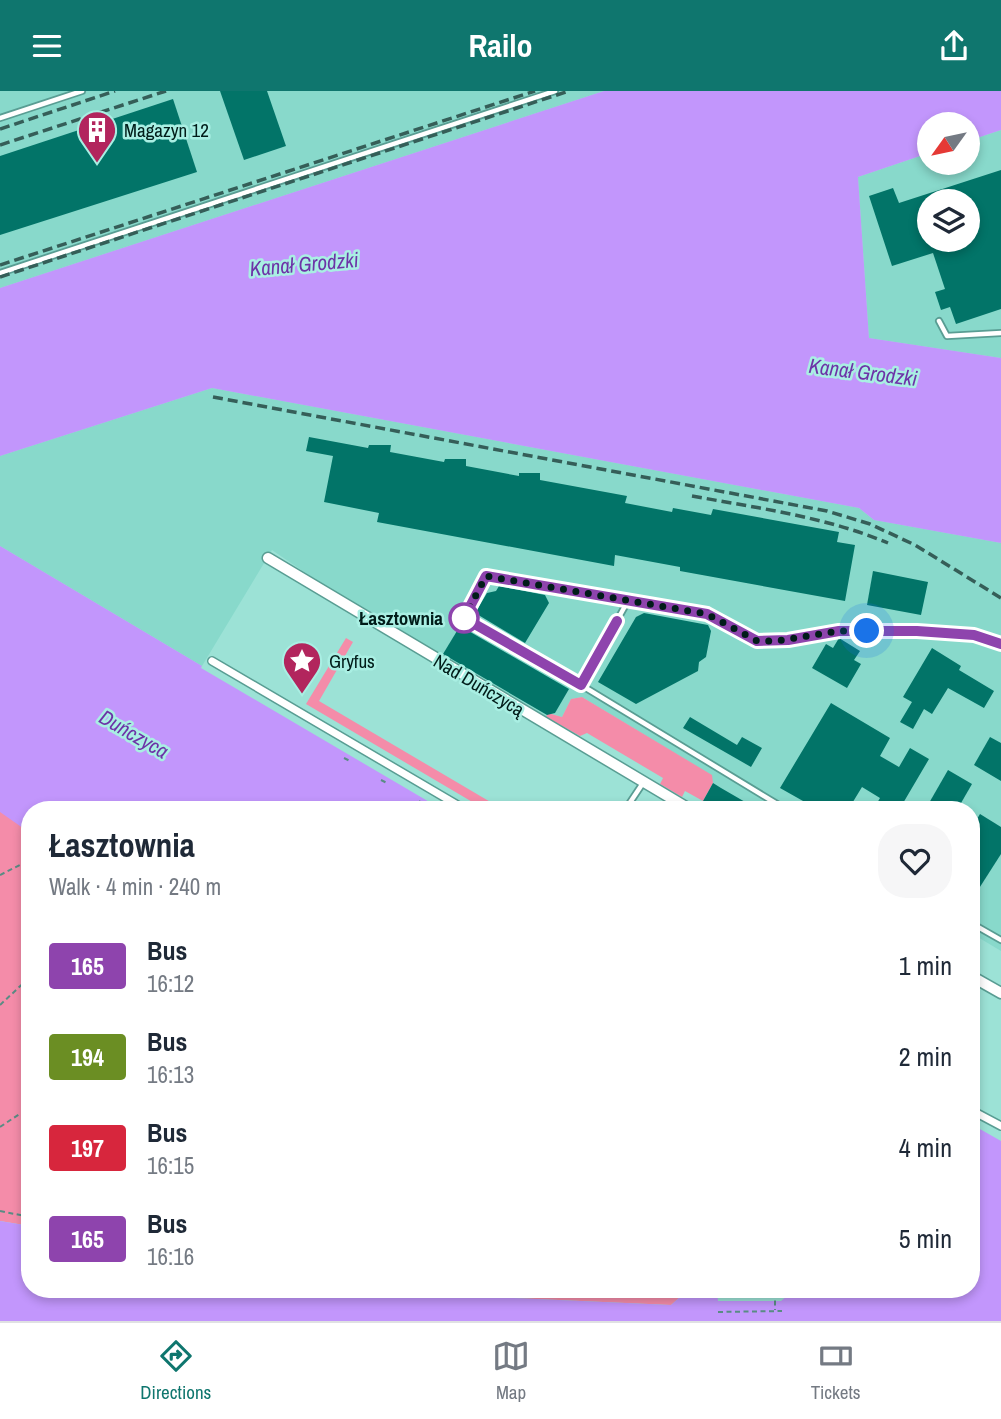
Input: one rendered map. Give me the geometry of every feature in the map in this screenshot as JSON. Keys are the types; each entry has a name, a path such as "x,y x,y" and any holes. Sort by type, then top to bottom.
{"street":[{"name":"Nad Duńczycą","path":"268,558 676,801"},
{"path":"212,661 450,801"},
{"path":"980,981 1001,993"},
{"path":"980,1115 1001,1126"}],"lane":[{"path":"0,118 82,91"},
{"path":"0,273 555,91"},
{"path":"939,321 947,336 1001,333"},
{"path":"771,801 581,685 464,618 486,576 707,614 748,637 766,642 839,631 917,631 974,635 1001,644"},
{"path":"581,685 629,599"},
{"path":"631,801 643,782"},
{"path":"980,928 1001,940"}],"path":[{"path":"344,758 350,761"},
{"path":"382,780 387,783"},
{"path":"0,875 21,864"},
{"path":"0,1005 21,985"},
{"path":"0,1127 21,1112"},
{"path":"0,1211 21,1215"},
{"path":"775,1298 775,1311"},
{"path":"718,1312 782,1311"}],"shaded area":[{"path":"0,91 604,91 0,288"},
{"path":"1001,130 1001,358 869,338 858,177 917,157 917,175 980,175 980,137"},
{"path":"212,388 859,508 874,520 1001,543 1001,951 980,938 980,801 703,801 713,784 711,775 582,697 571,699 562,717 549,713 546,717 442,656 392,632 272,550 202,666 0,546 0,456"},
{"path":"346,638 353,642 319,701 489,801 471,801 306,704"},
{"path":"582,697 712,775 713,783 703,801 685,791 682,797 660,784 663,778 587,733 580,736 546,717 548,713 562,717 571,699"},
{"path":"0,798 21,809 21,1224 0,1221"},
{"path":"512,1298 679,1298 671,1305"}],"water":[{"name":"Kanał Grodzki","path":"604,91 1001,91 1001,130 980,137 980,112 917,112 917,157 858,177 869,338 1001,358 1001,543 874,520 859,508 212,388 0,456 0,288"},
{"name":"Duńczyca","path":"0,546 428,801 21,801 21,827 0,812"},
{"path":"980,1129 1001,1141 1001,1321 0,1321 0,1221 21,1224 21,1298 512,1298 671,1305 679,1298 781,1301 785,1298 980,1298"}],"building":[{"path":"220,91 267,91 286,146 244,160"},
{"name":"Magazyn 12","path":"173,99 197,172 0,235 0,156"},
{"path":"1001,170 1001,309 956,324 950,307 941,310 935,292 945,289 933,253 892,266 869,196 893,188 899,203 917,197 917,252 980,252 980,189 942,189"},
{"path":"309,437 368,448 369,445 391,445 390,452 444,462 445,459 466,459 466,466 519,476 519,473 540,473 540,480 627,496 625,503 672,512 673,508 711,515 713,509 839,532 837,542 855,545 845,601 680,571 680,567 615,555 614,566 377,522 379,513 324,502 333,456 306,451"},
{"path":"873,571 928,582 921,615 867,605"},
{"path":"499,586 545,595 549,603 525,643 475,613 487,593 496,591"},
{"path":"644,613 708,625 711,631 706,657 699,662 698,671 636,704 598,682 636,617"},
{"path":"460,626 569,689 555,713 547,715 443,654"},
{"path":"839,638 860,651 854,660 861,664 847,688 812,668 826,644 833,648"},
{"path":"932,648 961,666 959,670 994,691 984,708 948,688 932,714 924,709 913,729 900,722 912,702 903,697"},
{"path":"831,703 890,738 880,756 899,767 910,748 929,759 904,801 878,801 880,798 862,787 853,801 803,801 780,788"},
{"path":"690,717 737,745 742,737 762,748 751,767 683,728"},
{"path":"990,737 1001,743 1001,781 974,765"},
{"path":"948,770 972,784 962,801 930,801"},
{"path":"713,783 744,801 703,801"},
{"path":"980,814 1001,827 1001,854 980,887"}],"railway":[{"path":"0,129 115,91"},
{"path":"0,145 166,91"},
{"path":"0,265 535,91"},
{"path":"0,277 569,91"},
{"path":"213,397 827,511 870,524 915,545 1001,598"},
{"path":"692,496 816,520 888,543"}],"bus line":[{"name":"165","path":"617,621 581,685 464,618 486,576 707,614 757,641 788,640 839,631 917,631 974,635 1001,644"}],"place":[{"name":"Magazyn 12","path":"97,164"},
{"name":"Łasztownia","path":"464,618"},
{"name":"Gryfus","path":"302,695"}],"route":[{"path":"464,618 486,576 707,614 757,641 788,640 839,631 867,631"}]}
